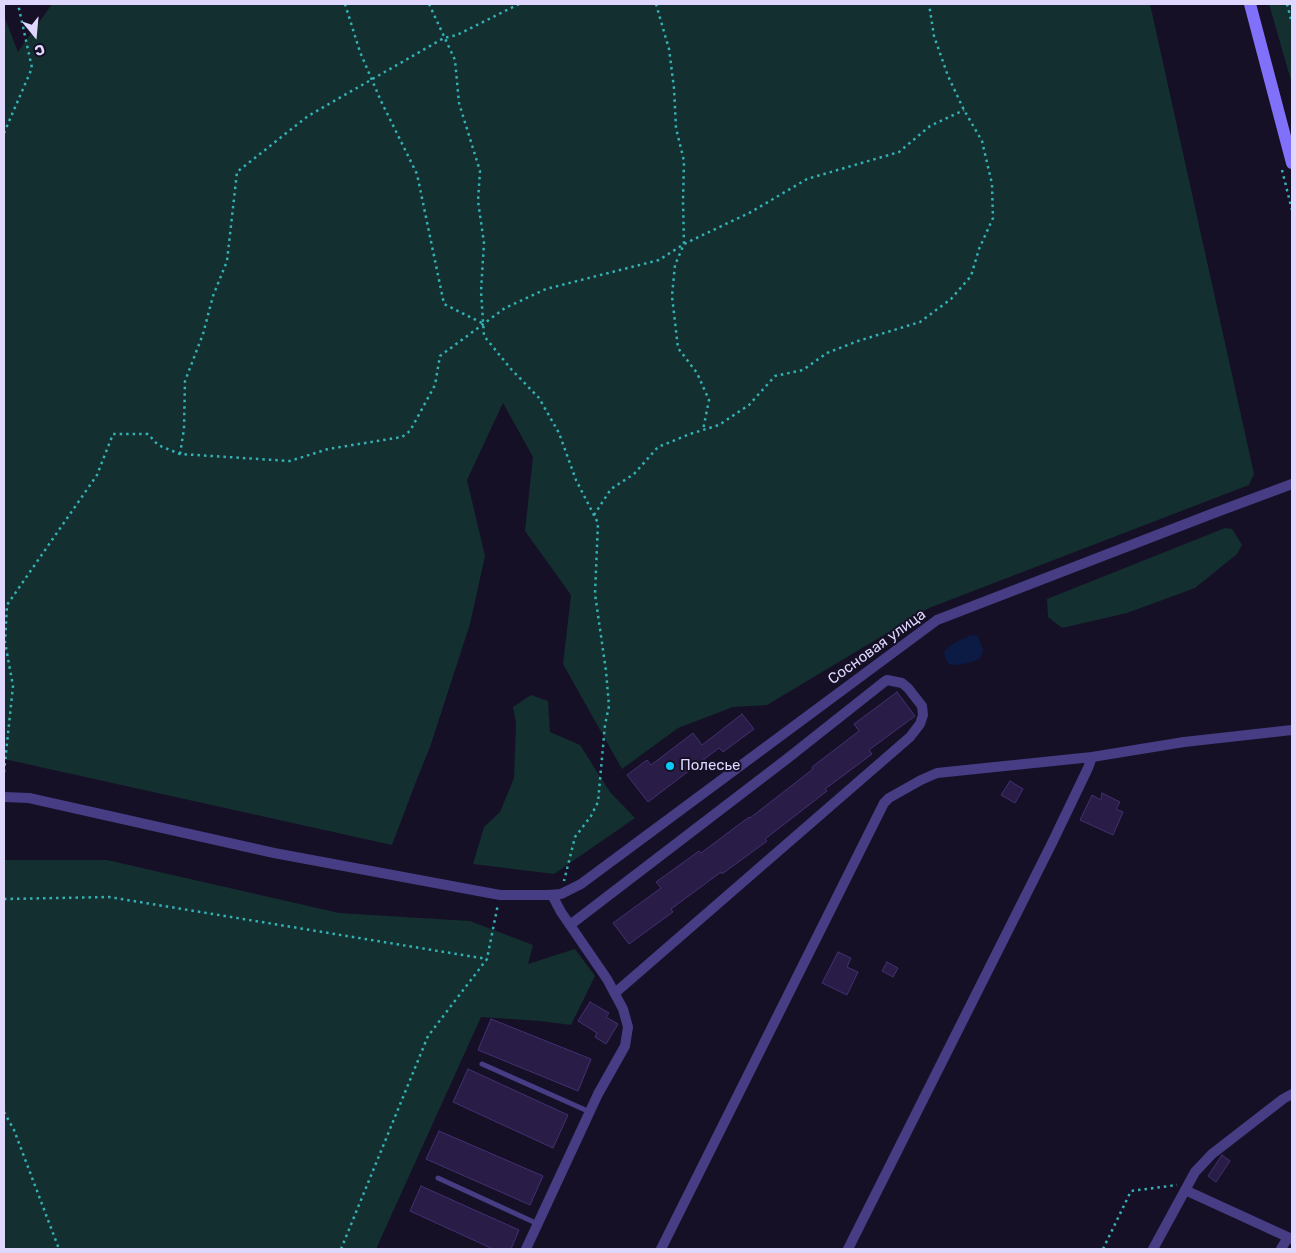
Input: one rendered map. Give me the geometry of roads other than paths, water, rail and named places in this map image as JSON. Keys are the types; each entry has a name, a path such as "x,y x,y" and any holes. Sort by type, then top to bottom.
{"main road":[{"path":"1250,4 1292,163"}],"street":[{"name":"Сосновая улица","path":"554,895 581,884 938,620 1292,484"},
{"path":"570,925 887,680 902,683 922,706 923,715 920,724 910,737 615,992"},
{"path":"661,1249 884,803 889,798 921,780 937,774 1092,757 1184,742 1292,730"},
{"path":"848,1249 1048,852 1092,757"},
{"path":"4,797 29,798 274,853 500,895 554,895 561,912 615,992 623,1009 628,1027 625,1046 598,1094 526,1249"},
{"path":"1153,1249 1195,1172 1212,1154 1282,1099 1292,1094"},
{"path":"1187,1187 1290,1238 1281,1249"}],"lane":[{"path":"482,1064 590,1112"},
{"path":"438,1178 538,1224"}],"water":[{"path":"971,635 978,636 983,649 979,659 969,663 949,664 944,653 946,649"}],"place":[{"name":"Полесье","path":"670,766"}]}
